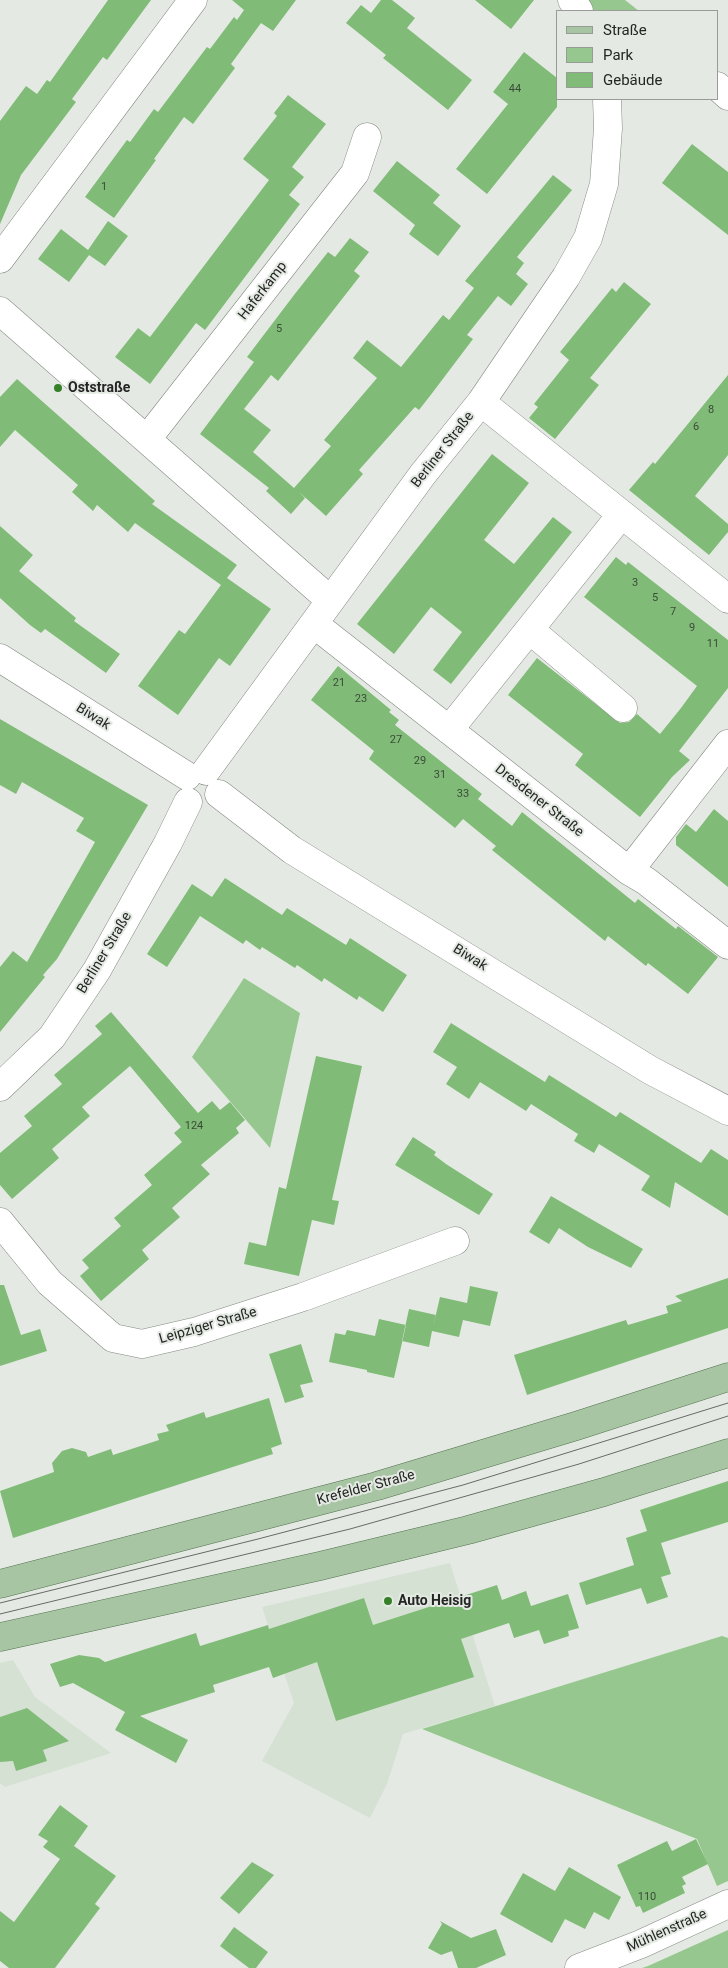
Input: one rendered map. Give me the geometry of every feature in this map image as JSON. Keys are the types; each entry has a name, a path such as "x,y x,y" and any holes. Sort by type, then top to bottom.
{"main road":[{"name":"Krefelder Straße","path":"0,1584 377,1486 576,1426 728,1377"},
{"path":"0,1637 320,1566 468,1530 604,1492 728,1453"}],"street":[{"path":"0,259 193,0"},
{"path":"718,87 728,96"},
{"name":"Berliner Straße","path":"196,773 314,624 330,600 481,402 566,277 588,238 604,184 608,128 607,100"},
{"name":"Haferkamp","path":"147,439 355,173 367,137"},
{"path":"0,311 330,600"},
{"path":"481,402 728,599"},
{"path":"449,730 621,515"},
{"name":"Dresdener Straße","path":"314,624 629,871 646,881 728,945"},
{"path":"530,630 623,708"},
{"name":"Biwak","path":"0,658 196,773"},
{"path":"629,871 728,744"},
{"path":"196,773 215,777 220,788 219,794 212,804 198,807 188,802 182,791 196,773"},
{"name":"Biwak","path":"219,794 292,850 650,1070 728,1111"},
{"name":"Berliner Straße","path":"0,1087 52,1037 92,977 168,843 188,802"},
{"name":"Leipziger Straße","path":"0,1222 50,1282 113,1338 142,1344 194,1332 303,1297 455,1241"},
{"name":"Mühlenstraße","path":"578,1968 641,1944 728,1904"}],"shaded area":[{"path":"450,1563 495,1706 403,1734 387,1784 370,1818 262,1761 294,1703 262,1607"},
{"path":"13,1660 35,1697 111,1753 5,1787 0,1783 0,1663"}],"green space":[{"path":"587,0 625,0 638,10 592,10"},
{"path":"244,978 300,1013 270,1148 192,1057"},
{"path":"722,1636 728,1638 728,1881 717,1886 697,1839 422,1729"},
{"path":"728,1930 728,1968 642,1968 648,1966"}],"building":[{"path":"108,0 151,0 107,60 103,57 72,99 76,102 21,175 0,224 0,121 26,86 37,94 47,80 50,82"},
{"path":"232,0 296,0 273,31 261,23 231,64 235,68 193,124 184,117 114,218 85,197 127,140 130,142 154,109 158,112 207,47 210,49 234,17 237,20 244,10"},
{"path":"381,0 392,0 415,18 407,28 472,80 448,110 383,58 386,55 346,23 361,5 371,13"},
{"path":"475,0 534,0 511,29"},
{"path":"524,52 556,77 557,107 487,194 456,169 508,104 493,92"},
{"path":"288,95 326,124 292,167 304,177 289,195 300,204 205,330 196,323 150,384 115,357 138,328 150,337 269,180 243,159 277,116 274,113"},
{"path":"692,144 728,172 728,235 662,183"},
{"path":"397,161 440,195 433,203 461,226 438,256 409,234 415,225 373,191"},
{"path":"553,175 572,190 517,257 524,263 516,274 528,284 511,306 498,296 467,335 473,339 419,410 415,407 359,470 363,474 326,516 299,492 305,498 291,514 266,491 269,488 200,434 254,362 247,357 294,295 328,252 335,257 350,238 369,252 354,271 360,276 278,381 271,375 244,409 271,430 253,452 294,488 331,446 324,440 377,378 353,358 367,340 401,367 443,315 449,320 474,288 465,281"},
{"path":"108,221 128,236 105,266 89,255 69,282 38,259 61,229 88,250"},
{"path":"624,282 651,304 590,378 599,385 555,439 529,418 538,407 534,404 569,360 560,352 612,288 616,292"},
{"path":"728,375 728,455 695,496 728,524 728,532 709,555 629,490 653,462 655,464"},
{"path":"17,379 155,501 152,504 237,565 227,578 271,609 230,666 219,658 178,715 138,686 179,630 185,634 221,585 135,523 128,532 97,505 93,511 72,492 78,485 15,430 0,447 0,397"},
{"path":"492,454 529,483 484,540 514,564 553,517 572,532 451,684 433,670 462,632 431,607 394,654 357,624"},
{"path":"0,526 33,555 19,571 76,618 74,621 120,654 106,673 45,629 41,633 0,598"},
{"path":"616,557 626,565 628,562 728,640 728,688 679,751 690,760 672,777 640,817 575,765 583,754 508,695 537,658 620,723 629,722 637,714 660,734 681,708 697,686 584,597"},
{"path":"338,666 391,710 389,712 399,720 395,725 482,794 478,799 512,826 522,812 635,903 638,899 676,929 678,926 718,957 688,994 648,963 646,966 608,936 605,941 492,850 496,846 463,819 455,828 369,759 374,751 311,700"},
{"path":"0,719 148,805 57,959 43,975 45,977 0,1032 0,967 13,951 27,962 95,842 76,831 84,818 22,782 16,794 0,785"},
{"path":"714,809 728,821 728,887 676,845 676,837 686,824 696,832"},
{"path":"225,878 282,915 287,908 346,945 350,938 407,975 383,1012 359,996 357,1000 324,978 322,982 297,965 295,968 262,947 260,950 246,940 243,944 200,916 167,967 147,954 192,884 212,897"},
{"path":"111,1012 198,1113 212,1101 220,1110 230,1102 245,1120 236,1128 239,1133 201,1165 210,1174 172,1208 180,1217 142,1250 149,1259 101,1301 80,1276 89,1268 82,1260 121,1226 114,1218 152,1185 144,1175 182,1142 174,1133 181,1127 130,1066 82,1107 90,1116 52,1149 59,1158 12,1199 0,1185 0,1153 32,1126 24,1116 62,1084 54,1075 102,1034 95,1026"},
{"path":"451,1023 545,1082 549,1075 616,1117 620,1112 701,1163 711,1149 728,1160 728,1216 675,1182 670,1208 641,1190 650,1176 599,1144 594,1153 574,1141 578,1134 531,1104 526,1111 480,1082 469,1099 446,1084 457,1067 433,1052"},
{"path":"316,1056 362,1066 332,1200 339,1201 334,1225 312,1220 299,1276 244,1264 249,1242 266,1246 279,1187 286,1189"},
{"path":"413,1137 436,1152 434,1155 446,1164 493,1194 479,1215 395,1165"},
{"path":"551,1196 643,1249 631,1268 588,1247 559,1228 549,1244 529,1232"},
{"path":"728,1278 728,1328 527,1395 514,1355 626,1320 628,1325 668,1313 666,1306 682,1301 675,1296"},
{"path":"0,1285 4,1285 21,1335 40,1329 47,1351 0,1366"},
{"path":"470,1286 498,1292 490,1326 463,1320 459,1337 432,1331 429,1347 402,1341 409,1309 436,1315 440,1297 467,1303"},
{"path":"379,1319 406,1325 394,1378 329,1362 335,1333 345,1335 347,1330 375,1336"},
{"path":"301,1344 313,1382 300,1385 304,1397 285,1403 269,1354"},
{"path":"269,1398 282,1444 271,1448 273,1454 13,1538 0,1491 54,1472 52,1463 62,1451 72,1448 86,1452 88,1457 111,1449 113,1455 159,1440 157,1434 169,1431 166,1425 204,1412 206,1418"},
{"path":"728,1481 728,1522 661,1543 671,1574 661,1577 668,1597 647,1604 641,1588 586,1605 579,1583 634,1565 626,1538 647,1531 640,1510"},
{"path":"497,1585 502,1600 526,1591 531,1606 568,1594 579,1628 568,1631 569,1636 544,1644 539,1630 514,1638 509,1623 461,1639 474,1677 336,1721 317,1662 273,1678 269,1667 213,1685 215,1692 140,1716 188,1740 176,1763 115,1730 125,1712 73,1683 60,1687 50,1664 79,1655 99,1658 105,1662 196,1633 200,1646 268,1625 269,1629 364,1598 373,1625"},
{"path":"27,1708 69,1741 43,1750 47,1761 16,1771 13,1761 0,1762 0,1717"},
{"path":"60,1805 88,1826 74,1846 116,1876 95,1904 100,1908 55,1968 9,1968 0,1961 0,1911 14,1922 60,1859 43,1847 48,1841 38,1835"},
{"path":"696,1839 708,1864 682,1877 686,1884 682,1886 685,1893 643,1913 640,1906 636,1907 617,1865 667,1841 672,1851"},
{"path":"252,1862 274,1875 239,1914 220,1898"},
{"path":"569,1867 621,1897 609,1920 594,1912 585,1929 565,1919 552,1943 500,1914 523,1873 555,1891"},
{"path":"440,1921 471,1938 496,1929 506,1955 476,1968 458,1968 452,1951 441,1955 428,1948 442,1924"},
{"path":"234,1927 268,1952 256,1968 249,1968 220,1946"}],"tram line":[{"path":"0,1603 258,1539 463,1485 728,1403"},
{"path":"0,1614 350,1529 579,1464 728,1416"}],"place":[{"name":"Oststraße","path":"58,388"},
{"name":"Auto Heisig","path":"388,1601"}]}
